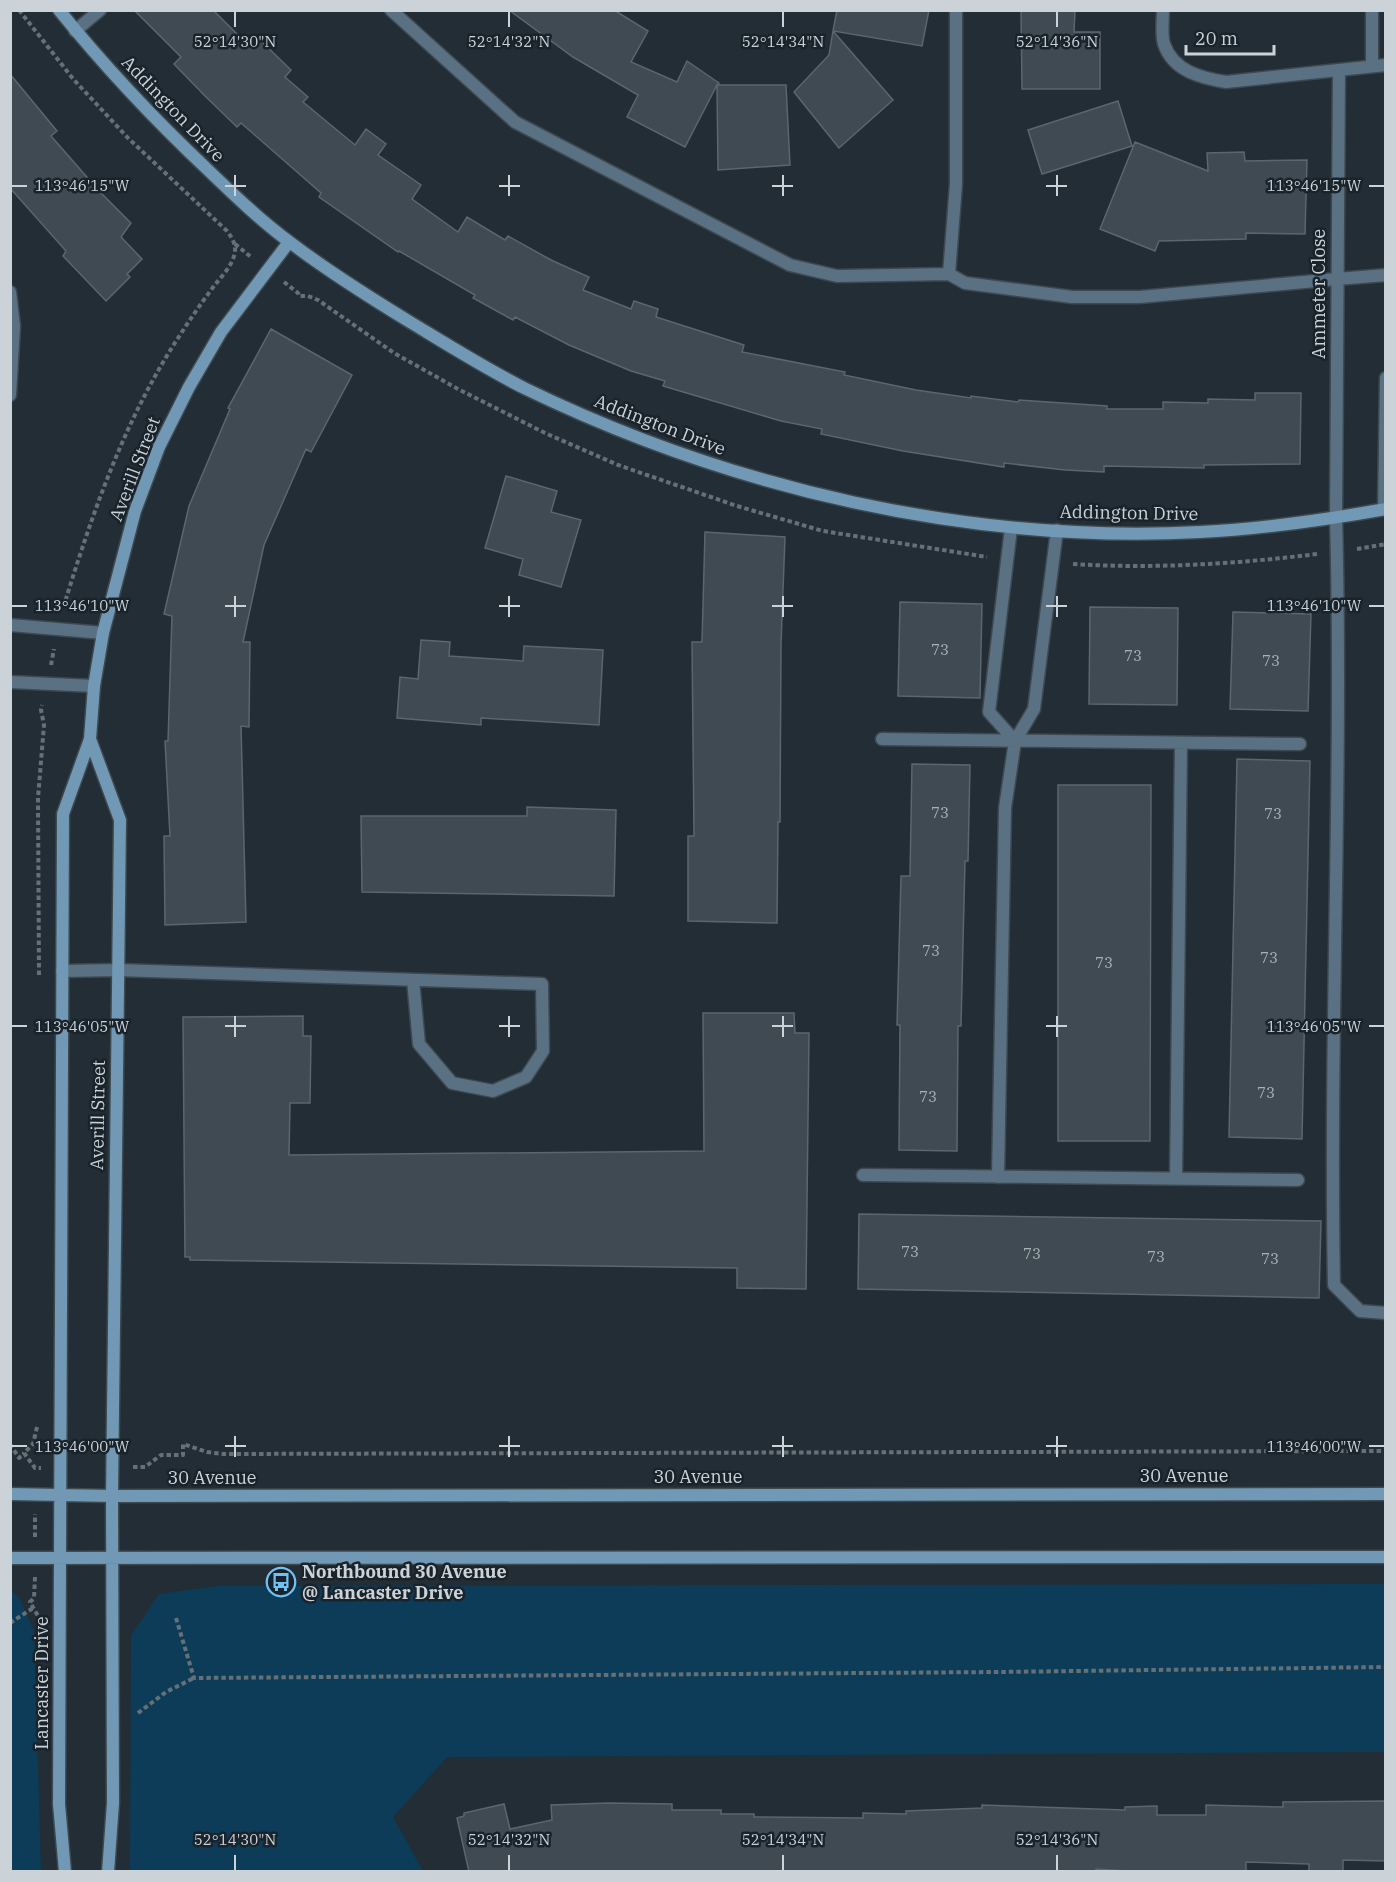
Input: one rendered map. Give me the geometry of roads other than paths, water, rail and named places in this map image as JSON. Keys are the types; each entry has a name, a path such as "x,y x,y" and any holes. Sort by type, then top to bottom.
{"street":[{"name":"Addington Drive","path":"59,10 131,94 240,201 289,242 360,291 472,360 577,412 730,471 909,514 954,522 1011,528 1200,532 1336,518 1385,509"},
{"path":"75,31 100,10"},
{"path":"391,10 516,122 790,265 837,276 949,274 965,283 1072,297 1140,297 1386,275"},
{"path":"949,274 956,184 956,10"},
{"path":"1163,10 1164,44 1180,67 1195,75 1226,82 1386,65"},
{"path":"1371,66 1372,10"},
{"name":"Ammeter Close","path":"1340,70 1336,279 1338,745 1332,1182 1334,1285 1360,1311 1386,1313"},
{"name":"Averill Street","path":"61,1494 63,814 90,739 94,686 102,633 135,511 159,447 189,387 221,332 289,242"},
{"path":"10,292 14,326 10,395"},
{"path":"1385,509 1386,378"},
{"path":"1011,528 989,712 1015,741"},
{"path":"998,1176 1005,808 1015,741 1034,709 1057,530"},
{"path":"10,626 102,633"},
{"path":"10,682 94,686"},
{"name":"Averill Street","path":"90,739 120,820 112,1496"},
{"path":"882,739 1300,744"},
{"path":"1176,1178 1181,743"},
{"path":"62,971 118,970 542,984 543,1051 526,1077 493,1092 452,1083 419,1044 414,980"},
{"path":"863,1175 1298,1180"},
{"name":"30 Avenue","path":"10,1494 112,1496 1386,1494"},
{"name":"Lancaster Drive","path":"61,1494 59,1804 65,1872"},
{"path":"108,1872 113,1803 112,1496"},
{"path":"10,1557 1386,1557"}],"place":[{"name":"Northbound 30 Avenue @ Lancaster Drive","path":"281,1582"}]}
